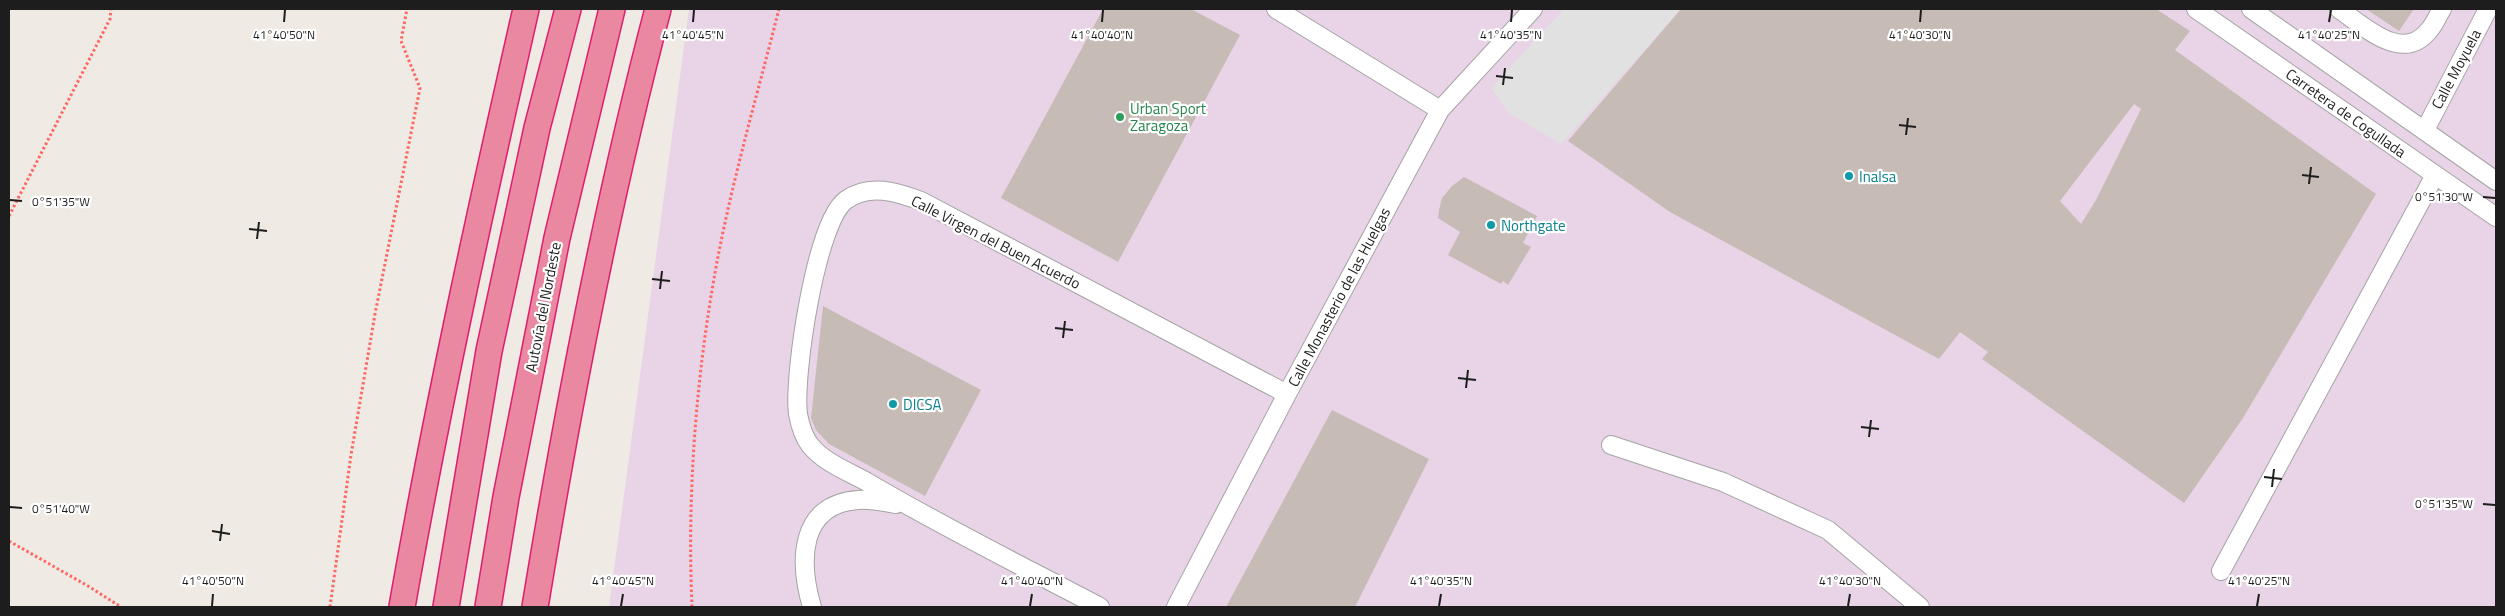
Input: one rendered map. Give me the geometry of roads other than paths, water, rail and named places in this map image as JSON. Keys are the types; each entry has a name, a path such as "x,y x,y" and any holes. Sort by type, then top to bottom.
{"highway":[{"path":"402,607 458,317 526,9"},
{"path":"446,607 489,351 537,128 568,9"},
{"name":"Autovía del Nordeste","path":"488,607 506,497 556,238 612,9"},
{"path":"535,607 559,459 593,279 658,9"}],"street":[{"path":"1276,9 1440,110"},
{"name":"Calle Monasterio de las Huelgas","path":"1176,607 1287,394 1440,110 1533,9"},
{"name":"Carretera de Cogullada","path":"2196,9 2496,217"},
{"name":"Carretera de Cogullada","path":"2250,9 2496,181"},
{"path":"2339,9 2384,40 2402,45 2422,37 2430,29 2442,9"},
{"name":"Calle Moyuela","path":"2425,130 2488,9"},
{"path":"2221,571 2435,175"},
{"name":"Calle Virgen del Buen Acuerdo","path":"1100,607 905,505 817,452 803,433 798,413 797,392 810,290 834,213 844,200 858,193 877,190 897,192 921,201 1287,394"},
{"path":"1611,445 1723,482 1828,530 1920,607"},
{"path":"812,607 804,554 808,534 818,517 829,508 859,500 905,505"}],"place":[{"name":"Urban Sport Zaragoza","path":"1120,117"},
{"name":"Inalsa","path":"1849,176"},
{"name":"Northgate","path":"1491,225"},
{"name":"DICSA","path":"893,404"}]}
